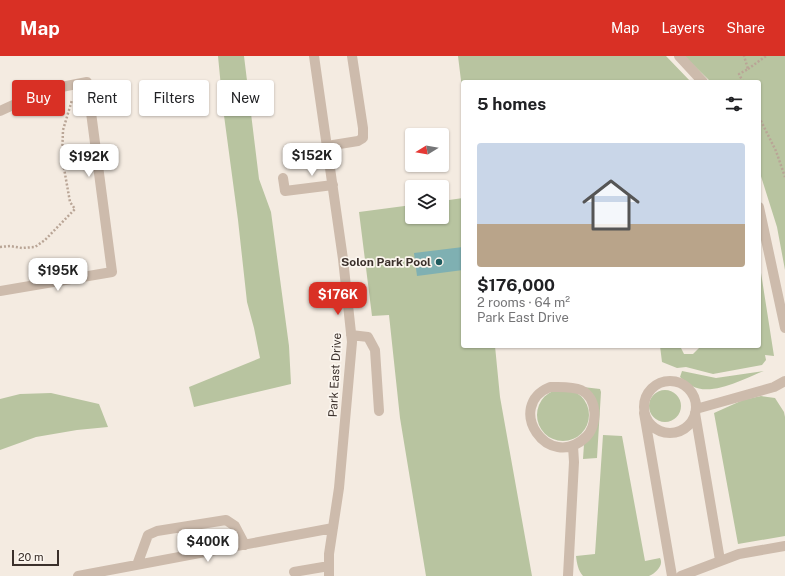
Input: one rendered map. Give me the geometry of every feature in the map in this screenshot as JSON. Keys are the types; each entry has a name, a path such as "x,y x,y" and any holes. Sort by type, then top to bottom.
{"street":[{"name":"Park East Drive","path":"314,56 343,259 352,342 343,446 329,554 329,571"},
{"path":"327,146 358,141 362,138 363,128 352,56"},
{"path":"678,56 701,80"},
{"path":"0,111 46,90 87,82 112,272 0,291"},
{"path":"283,178 285,191 333,185"},
{"path":"761,216 785,328"},
{"path":"351,335 368,337 375,350 379,411"},
{"path":"672,576 644,413 644,403 647,393 654,386 663,381 672,380 682,383 690,390 695,399 720,560"},
{"path":"644,413 649,423 658,430 670,433 681,431 690,424 696,411 774,387 785,381"},
{"path":"550,387 573,388 582,390 589,397 594,406 595,417 593,427 588,436 574,446 559,448 540,438 534,430 530,419 531,408 535,398 542,390 550,387"},
{"path":"568,576 574,446"},
{"path":"137,565 148,535 157,531 226,520 236,526 245,545"},
{"path":"78,576 333,528"},
{"path":"681,576 739,554 785,546"},
{"path":"294,572 329,571"}],"path":[{"path":"744,56 748,69"},
{"path":"742,80 739,74 766,56"},
{"path":"0,247 35,247 46,240 75,209 70,202 62,157 63,130 72,100"},
{"path":"761,121 781,164 785,177"}],"green space":[{"path":"218,56 244,56 247,80 220,80"},
{"path":"458,56 666,56 689,80 461,80"},
{"path":"684,56 785,56 785,270 777,227 761,176 761,80 709,80"},
{"path":"224,116 251,116 259,179 271,212 289,346 291,384 194,407 189,387 260,358 247,302"},
{"path":"461,198 461,348 495,348 500,397 532,576 426,576 400,418 389,315 372,316 359,212 405,206 405,224 449,224 449,200"},
{"path":"761,273 774,356 765,355 766,360 762,365 713,374 686,367 677,368 662,362 660,348 681,348 684,354 693,354 699,348 761,348"},
{"path":"682,371 716,378 764,371 719,388 700,389 692,386 680,377"},
{"path":"583,387 600,389 601,392 597,458 583,459 584,444 597,422"},
{"path":"563,389 573,391 581,397 587,405 589,415 587,425 581,433 573,439 563,441 553,439 545,433 539,425 537,415 539,405 545,397 553,391"},
{"path":"662,390 668,390 678,397 681,406 680,412 674,419 668,422 662,422 652,415 649,409 649,403 656,393"},
{"path":"51,393 99,404 108,427 77,430 36,437 0,450 0,399 20,394"},
{"path":"761,396 775,398 784,412 785,417 785,536 738,544 714,413 743,400"},
{"path":"603,435 622,436 645,561 660,558 661,561 659,568 649,576 583,576 578,567 576,556 595,554"}],"water":[{"name":"Solon Park Pool","path":"461,247 461,270 417,276 414,253"}],"place":[{"name":"Solon Park Pool","path":"439,262"}]}
